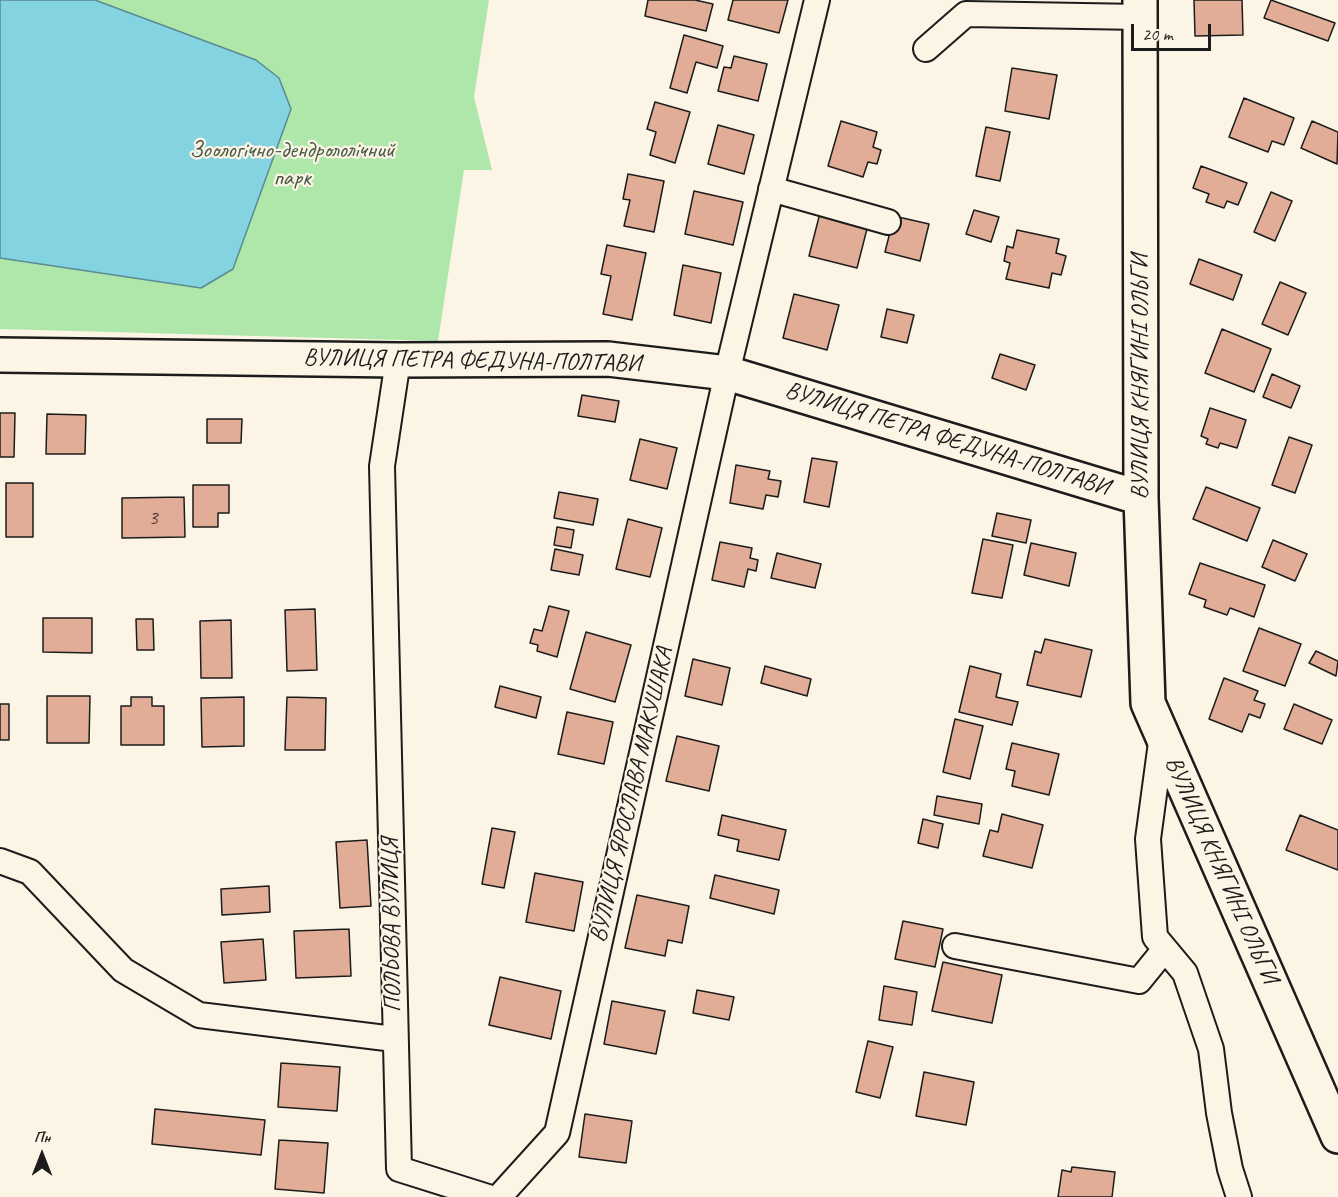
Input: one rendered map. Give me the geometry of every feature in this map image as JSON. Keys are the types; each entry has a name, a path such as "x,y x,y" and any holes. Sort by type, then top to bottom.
{"street":[{"name":"ВУЛИЦЯ ЯРОСЛАВА МАКУШАКА","path":"499,1197 556,1133 727,373 817,0"},
{"name":"ВУЛИЦЯ КНЯГИНІ ОЛЬГИ","path":"926,49 966,14 1140,9 1141,498 1148,703 1338,1136"},
{"path":"771,189 888,222"},
{"name":"ВУЛИЦЯ ПЕТРА ФЕДУНА-ПОЛТАВИ","path":"0,355 398,360 608,359 727,373 1141,498"},
{"name":"ПОЛЬОВА ВУЛИЦЯ","path":"0,861 30,872 123,970 199,1015 394,1039 382,465 398,360"},
{"name":"ВУЛИЦЯ КНЯГИНІ ОЛЬГИ","path":"1162,735 1148,839 1155,937 1185,973 1211,1049 1221,1125 1230,1169 1239,1197"},
{"path":"955,946 1139,981 1165,949"},
{"path":"394,1039 399,1169 488,1197"}],"green space":[{"name":"Зоологічно-дендрололічний парк","path":"0,0 489,0 474,97 492,170 464,170 438,341 0,329"}],"water":[{"path":"0,0 95,0 256,60 279,78 291,109 233,269 201,288 0,258"}],"building":[{"path":"648,0 695,0 713,4 706,31 645,16"},
{"path":"733,0 788,0 779,33 728,20"},
{"path":"1194,0 1242,0 1243,35 1195,36"},
{"path":"1271,0 1335,23 1328,41 1264,18"},
{"path":"684,35 723,46 717,68 696,62 687,93 670,88"},
{"path":"734,56 767,64 758,101 718,91 724,67 731,68"},
{"path":"1012,68 1057,75 1049,119 1005,111"},
{"path":"1244,98 1294,118 1284,145 1272,141 1268,152 1229,137"},
{"path":"655,102 690,112 675,163 650,155 656,132 647,129"},
{"path":"841,121 877,132 873,147 881,150 877,164 868,162 863,177 828,166"},
{"path":"1312,121 1338,132 1337,164 1301,148"},
{"path":"718,125 754,135 744,174 708,164"},
{"path":"986,127 1010,132 1000,181 976,176"},
{"path":"1201,166 1247,183 1238,205 1227,201 1224,208 1206,202 1209,194 1193,188"},
{"path":"628,174 664,181 654,232 624,226 630,200 623,199"},
{"path":"694,191 743,202 733,245 685,234"},
{"path":"1271,192 1292,201 1275,241 1254,232"},
{"path":"974,210 999,217 991,242 966,234"},
{"path":"820,213 868,225 857,268 809,256"},
{"path":"894,216 929,224 920,261 885,252"},
{"path":"1017,230 1059,239 1056,253 1066,256 1061,275 1052,273 1049,288 1006,279 1010,263 1004,261 1007,246 1013,248"},
{"path":"607,245 646,253 632,320 603,314 611,276 601,274"},
{"path":"1199,259 1242,275 1233,300 1190,284"},
{"path":"683,265 721,273 711,323 674,315"},
{"path":"1280,282 1306,293 1288,335 1262,324"},
{"path":"794,294 839,305 827,350 783,338"},
{"path":"887,309 914,315 907,343 881,337"},
{"path":"1222,329 1271,349 1254,392 1205,373"},
{"path":"1000,354 1035,365 1026,390 992,378"},
{"path":"1272,374 1300,386 1291,408 1263,397"},
{"path":"582,395 619,401 615,422 578,416"},
{"path":"1210,408 1246,420 1237,448 1220,443 1218,448 1206,444 1208,439 1201,436"},
{"path":"0,413 15,413 14,457 0,457"},
{"path":"47,414 86,415 85,454 46,454"},
{"path":"207,419 242,419 241,443 207,443"},
{"path":"1289,437 1312,445 1295,493 1272,485"},
{"path":"640,439 677,448 667,489 630,480"},
{"path":"812,458 837,462 829,507 804,502"},
{"path":"736,465 770,471 768,479 781,481 778,497 766,495 763,509 730,503"},
{"path":"6,483 33,483 33,537 6,537"},
{"path":"193,485 229,485 229,513 218,513 218,527 193,527"},
{"path":"1206,487 1260,508 1247,541 1193,519"},
{"path":"559,492 598,499 593,525 554,518"},
{"path":"184,497 185,537 122,538 122,498"},
{"path":"997,513 1031,520 1026,543 992,536"},
{"path":"628,519 662,528 650,577 616,569"},
{"path":"557,527 574,530 571,548 554,545"},
{"path":"983,539 1013,545 1002,598 972,593"},
{"path":"1273,540 1307,554 1295,581 1262,567"},
{"path":"720,542 752,548 750,558 758,560 756,571 748,569 744,587 712,580"},
{"path":"1031,543 1076,553 1069,586 1024,575"},
{"path":"555,549 583,555 579,575 551,570"},
{"path":"777,553 821,564 815,588 771,578"},
{"path":"1200,563 1265,585 1254,617 1230,608 1227,615 1204,607 1206,600 1189,594"},
{"path":"549,606 569,611 557,657 537,651 538,645 530,643 534,629 542,631"},
{"path":"315,609 317,670 287,671 285,610"},
{"path":"43,618 92,618 92,653 43,652"},
{"path":"136,619 153,619 154,650 137,650"},
{"path":"231,620 232,678 201,678 200,621"},
{"path":"1259,628 1301,644 1285,686 1243,671"},
{"path":"586,632 631,645 615,702 570,689"},
{"path":"1045,639 1092,650 1081,697 1027,685 1035,651 1041,653"},
{"path":"1316,651 1338,661 1336,676 1309,663"},
{"path":"693,659 730,668 722,705 685,696"},
{"path":"765,666 811,679 807,696 761,683"},
{"path":"970,666 1001,674 996,697 1018,702 1012,725 959,712"},
{"path":"1224,678 1258,691 1254,700 1265,704 1260,718 1249,714 1242,732 1209,719"},
{"path":"500,686 541,697 536,718 495,707"},
{"path":"47,696 90,696 89,743 47,743"},
{"path":"131,697 152,697 152,706 164,706 164,745 121,745 121,706 131,706"},
{"path":"244,697 244,746 202,747 201,698"},
{"path":"287,697 326,698 325,750 285,750"},
{"path":"0,704 9,704 9,740 0,740"},
{"path":"1294,704 1332,720 1322,744 1284,729"},
{"path":"567,712 613,722 604,764 558,754"},
{"path":"955,719 983,726 970,779 943,772"},
{"path":"677,736 719,746 709,791 666,781"},
{"path":"1012,743 1059,754 1049,795 1012,786 1015,771 1006,769"},
{"path":"937,796 982,804 979,824 934,815"},
{"path":"1002,814 1043,825 1032,868 983,856 990,830 998,832"},
{"path":"722,815 786,830 779,860 737,851 739,840 718,835"},
{"path":"1300,815 1338,830 1338,870 1286,850"},
{"path":"923,819 943,824 938,848 918,843"},
{"path":"492,828 515,832 504,888 482,884"},
{"path":"367,840 371,906 340,908 336,842"},
{"path":"535,873 583,882 574,931 526,922"},
{"path":"715,875 779,890 774,914 710,898"},
{"path":"269,886 270,912 222,915 221,889"},
{"path":"637,895 689,906 682,943 668,940 665,956 625,948"},
{"path":"903,921 943,929 935,967 895,959"},
{"path":"349,929 351,976 296,978 294,931"},
{"path":"263,939 266,980 224,983 221,942"},
{"path":"943,962 1002,975 992,1023 932,1011"},
{"path":"500,977 561,991 551,1039 489,1025"},
{"path":"884,986 917,992 912,1025 879,1020"},
{"path":"697,990 734,997 729,1020 693,1013"},
{"path":"612,1001 665,1011 656,1054 604,1044"},
{"path":"868,1041 893,1047 880,1098 856,1092"},
{"path":"281,1063 340,1067 337,1111 278,1107"},
{"path":"924,1072 974,1082 966,1125 916,1116"},
{"path":"155,1109 265,1120 261,1155 152,1144"},
{"path":"585,1114 632,1121 626,1163 579,1157"},
{"path":"279,1140 328,1143 324,1193 275,1189"},
{"path":"1072,1167 1115,1172 1112,1197 1058,1197 1062,1170 1071,1172"}]}
